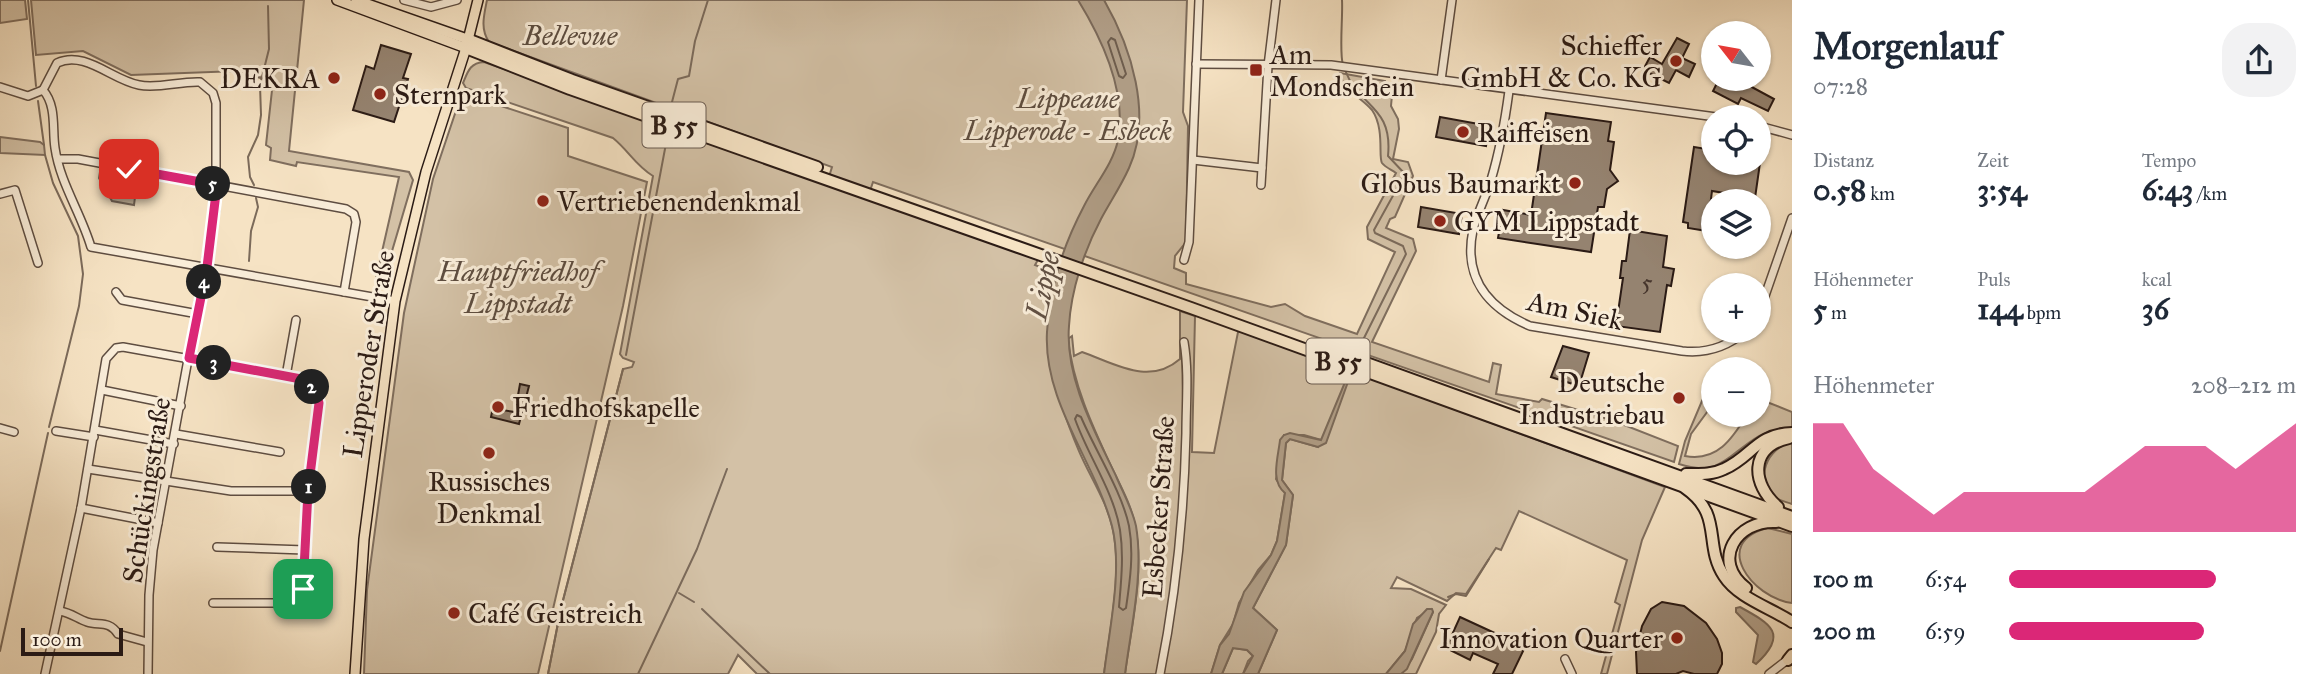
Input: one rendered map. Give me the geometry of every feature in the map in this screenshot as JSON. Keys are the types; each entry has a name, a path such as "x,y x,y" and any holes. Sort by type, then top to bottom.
{"highway":[{"name":"B 55","path":"467,44 598,94 1789,520"},
{"path":"1672,476 1717,472 1731,466 1762,440 1776,435 1792,435"},
{"path":"1789,520 1764,494 1758,471 1766,450 1792,435"},
{"path":"1672,476 1705,506 1712,523 1717,561 1728,582 1791,620"},
{"path":"1789,520 1749,526 1733,543 1730,559 1732,570 1741,584 1791,620"}],"main road":[{"name":"B 55","path":"337,0 467,44"},
{"name":"B 55","path":"356,0 467,44"},
{"name":"Lipperoder Straße","path":"355,674 364,539 395,301 426,172 467,44 478,0"}],"street":[{"path":"404,0 431,7 457,0"},
{"path":"1184,260 1189,242 1199,0"},
{"path":"1261,185 1268,66 1276,0"},
{"path":"1441,80 1451,0"},
{"name":"Schückingstraße","path":"43,90 51,69 63,60 86,61 128,83 143,86 189,82 205,84 213,93 216,103 217,185 207,267 158,523 150,579 148,674"},
{"path":"1196,64 1340,66 1701,115"},
{"path":"0,87 29,96 43,90 50,100 55,151 60,171 83,221 91,247 395,301"},
{"name":"Am Siek","path":"1509,90 1496,162 1473,229 1471,249 1472,266 1479,286 1493,305 1510,317 1542,329 1692,352 1716,349 1730,343"},
{"path":"1771,129 1792,135"},
{"path":"59,159 78,159 350,211 356,222 344,292"},
{"path":"1193,160 1262,168"},
{"path":"0,194 15,190 38,263"},
{"path":"1771,278 1792,218"},
{"path":"116,292 122,300 198,314"},
{"path":"286,376 296,320"},
{"name":"Esbecker Straße","path":"1160,674 1180,553 1186,452 1184,342"},
{"path":"45,674 81,508 106,359 116,348 286,376 308,383 316,391 319,403 308,491 303,589 287,603 213,603"},
{"path":"102,390 181,406"},
{"path":"0,428 14,432"},
{"path":"56,431 94,433 174,444"},
{"path":"176,433 279,452"},
{"path":"88,469 231,491 308,491"},
{"path":"81,508 158,523"},
{"path":"217,547 305,550"},
{"path":"60,611 88,622 97,621 115,629 118,634 147,642"},
{"path":"1769,674 1791,657"},
{"path":"1565,659 1572,674"}],"green space":[{"path":"0,0 25,0 27,19 0,23"},
{"path":"31,0 304,0 289,151 409,172 413,180 387,268 376,278 399,177 297,162 296,166 270,160 271,148 266,145 273,81 238,71 131,75 83,51 36,55"},
{"path":"487,0 1187,0 1183,112 1188,126 1186,242 1175,256 1174,268 1186,273 1186,284 1271,307 1285,304 1305,316 1357,334 1395,252 1368,239 1367,227 1396,173 1382,163 1376,117 1372,110 1348,89 1340,73 1385,81 1384,92 1392,95 1391,106 1398,119 1399,129 1393,159 1408,162 1413,176 1395,217 1390,219 1386,228 1413,239 1416,251 1372,342 1489,382 1493,363 1501,365 1496,394 1539,402 1542,399 1614,421 1678,446 1674,462 873,182 868,197 1039,258 1035,265 1057,274 1050,321 1056,385 1079,451 1107,509 1115,547 1114,602 1104,674 757,674 738,655 728,674 548,674 561,608 623,369 632,367 634,362 620,354 653,176 613,138 466,88 463,83 468,71 476,64 484,62 827,183 832,167 489,42 484,27"},
{"name":"Hauptfriedhof Lippstadt","path":"462,93 568,128 568,156 647,182 623,306 538,674 364,674 367,590 404,313 433,179"},
{"path":"0,137 40,142 44,145 45,155 0,153"},
{"path":"101,166 137,173 137,187 133,193 134,205 112,201 99,178"},
{"path":"1180,311 1195,316 1192,452 1214,453 1238,332 1242,331 1665,487 1642,540 1607,674 1601,674 1620,605 1615,602 1627,560 1519,511 1501,550 1496,548 1466,594 1456,593 1447,601 1397,577 1391,588 1411,589 1446,605 1439,614 1436,632 1416,674 1401,674 1412,659 1433,612 1431,609 1417,618 1405,651 1386,674 1258,674 1277,630 1253,608 1286,545 1293,495 1282,480 1286,443 1290,439 1318,447 1321,440 1304,435 1284,435 1276,479 1285,493 1277,541 1271,555 1258,570 1239,603 1233,624 1220,645 1211,674 1125,674 1138,580 1135,525 1128,502 1084,404 1068,339 1072,336 1074,356 1082,352 1120,367 1144,372 1156,371 1180,359"},
{"path":"1701,403 1701,420 1691,434 1685,456 1706,456 1715,452 1739,427 1771,427 1771,404 1792,412 1792,429 1763,434 1715,466 1693,468 1679,464 1685,441"},
{"path":"1792,442 1792,504 1778,499 1769,491 1764,474 1770,457 1776,450"},
{"path":"1768,528 1792,534 1792,603 1763,591 1743,569 1740,557 1742,545 1751,535"},
{"path":"1233,648 1247,650 1253,656 1243,674 1222,674"}],"water":[{"path":"1078,0 1104,0 1123,39 1136,82 1139,104 1136,147 1126,175 1101,219 1084,257 1072,299 1069,326 1069,345 1076,384 1136,526 1138,581 1125,674 1104,674 1116,580 1112,526 1104,502 1061,407 1048,358 1048,316 1059,267 1088,198 1112,157 1120,122 1116,85 1104,49"},
{"path":"1348,375 1349,379 1326,443 1318,447 1290,439 1286,443 1282,480 1293,495 1286,545 1253,608 1277,630 1258,674 1243,674 1253,656 1247,650 1233,648 1222,674 1211,674 1220,645 1229,634 1244,592 1271,555 1277,541 1285,493 1276,476 1280,440 1290,433 1321,440"},
{"path":"1740,607 1767,625 1774,637 1766,654 1756,664 1753,662 1758,635 1736,612 1736,608"},
{"path":"1427,609 1432,609 1433,612 1407,669 1401,674 1386,674 1405,651 1413,624"}],"building":[{"name":"Schieffer GmbH & Co. KG","path":"1677,38 1689,44 1682,58 1695,64 1689,77 1676,70 1669,83 1643,70 1650,57 1662,64"},
{"name":"Sternpark","path":"381,45 411,54 403,78 408,79 394,122 353,110 366,66 374,69"},
{"path":"1713,91 1759,91 1774,99 1771,105 1756,105 1741,98 1738,104"},
{"name":"Globus Baumarkt","path":"1546,113 1611,122 1608,141 1614,142 1610,170 1618,181 1607,189 1604,207 1598,207 1591,252 1498,238 1503,210 1531,215"},
{"name":"Raiffeisen","path":"1440,117 1490,126 1486,146 1436,137"},
{"path":"1694,147 1701,148 1701,175 1758,175 1756,189 1701,189 1701,230 1688,228 1688,223 1683,222"},
{"name":"GYM Lippstadt","path":"1421,207 1462,214 1459,234 1418,227"},
{"path":"1630,230 1667,236 1663,267 1674,269 1671,286 1667,285 1660,332 1616,326 1623,278 1620,278 1622,261 1626,261"},
{"path":"1563,346 1589,353 1579,386 1551,377"},
{"name":"Friedhofskapelle","path":"520,384 529,386 519,424 491,417 494,402 503,404 502,410 515,412"},
{"name":"Innovation Quarter","path":"1662,602 1684,606 1706,623 1717,639 1722,653 1722,664 1717,674 1683,671 1676,674 1637,674 1636,652 1642,626 1651,609"},
{"path":"1460,617 1525,647 1512,674 1493,674 1498,664 1473,653 1470,660 1446,648"}],"waterway":[{"path":"28,0 36,86"},
{"path":"672,102 678,79 689,76 695,41 708,0"},
{"path":"1342,0 1343,65"},
{"path":"254,185 250,177 248,157 258,135 261,115 260,85 269,49 268,6"},
{"path":"1345,70 1351,83 1380,116 1388,139 1388,156 1405,174 1374,230 1375,233 1403,246 1406,254 1358,350"},
{"path":"252,76 261,78"},
{"path":"38,101 44,145"},
{"path":"626,355 668,133"},
{"path":"45,155 53,183 78,236 83,274 79,306 49,427"},
{"path":"249,261 251,231 258,207 256,198"},
{"path":"548,674 561,608 623,369"},
{"path":"0,651 48,433"},
{"path":"638,674 697,549 727,469"},
{"path":"1448,597 1456,594 1466,596 1489,559"},
{"path":"679,593 694,602"},
{"path":"702,609 770,674"}],"place":[{"name":"Schieffer GmbH & Co. KG","path":"1676,61"},
{"name":"Am Mondschein","path":"1256,70"},
{"name":"DEKRA","path":"334,78"},
{"name":"Sternpark","path":"380,94"},
{"name":"Raiffeisen","path":"1463,132"},
{"name":"Globus Baumarkt","path":"1575,183"},
{"name":"Vertriebenendenkmal","path":"543,201"},
{"name":"GYM Lippstadt","path":"1440,221"},
{"name":"Deutsche Industriebau","path":"1679,398"},
{"name":"Friedhofskapelle","path":"498,407"},
{"name":"Russisches Denkmal","path":"489,453"},
{"name":"Café Geistreich","path":"454,613"},
{"name":"Innovation Quarter","path":"1677,638"}],"route":[{"path":"129,169 217,185 207,267 189,358 301,379 316,391 319,403 308,491 303,589"}],"park label":[{"name":"Bellevue","path":"570,35"},
{"name":"Lippeaue Lipperode - Esbeck","path":"1068,114"}],"water label":[{"name":"Lippe","path":"1043,286"}]}
